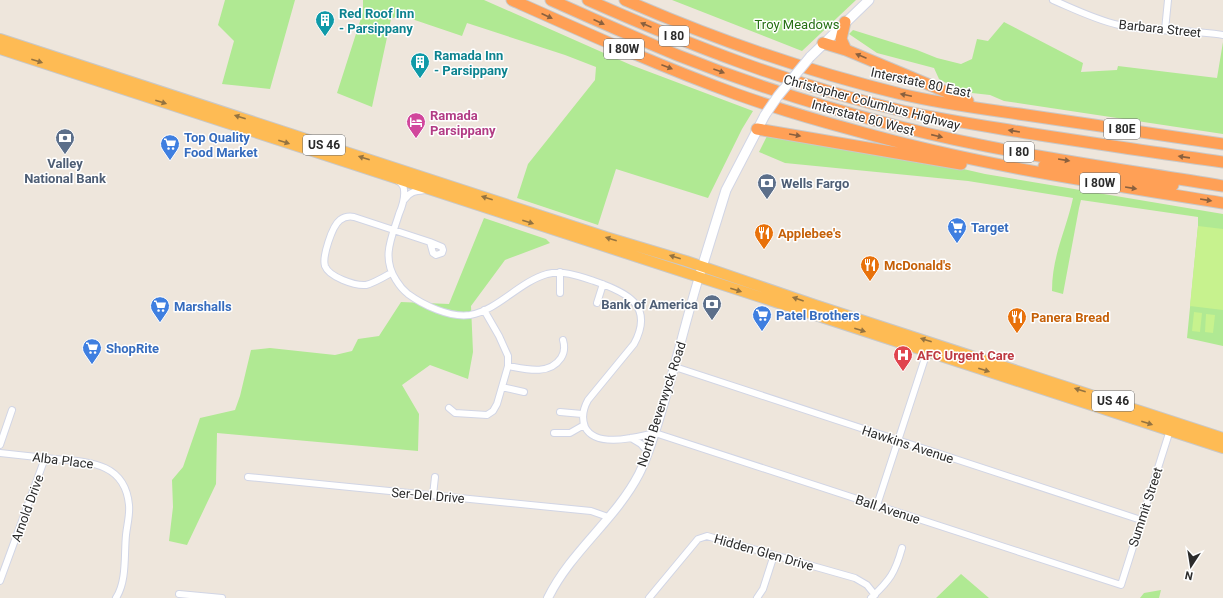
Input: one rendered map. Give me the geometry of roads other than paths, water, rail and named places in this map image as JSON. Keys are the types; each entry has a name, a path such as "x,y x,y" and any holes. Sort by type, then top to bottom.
{"highway":[{"name":"Interstate 80 West","path":"512,0 661,65 737,94 806,116 900,142 1010,167 1223,202"},
{"name":"Christopher Columbus Highway","path":"551,0 622,32 710,67 786,94 860,116 920,132 984,146 1223,186"},
{"name":"Christopher Columbus Highway","path":"588,0 651,28 733,59 817,87 881,105 929,117 963,123 1223,162"},
{"name":"Interstate 80 East","path":"625,0 720,39 777,59 819,73 901,94 934,101 1223,144"},
{"path":"845,22 841,39 846,50"},
{"name":"US 46","path":"0,39 606,237 702,266 821,307 1223,438"},
{"path":"824,43 846,50 957,98 1000,111"},
{"name":"US 46","path":"0,50 1223,448"},
{"path":"806,116 1003,160 1223,192"},
{"path":"757,129 992,169 1010,167"}],"main road":[{"path":"699,278 726,190 765,115 778,96 810,57 868,0"}],"street":[{"name":"Barbara Street","path":"1053,0 1108,22 1130,27 1223,35"},
{"path":"1166,30 1168,0"},
{"path":"395,178 405,190 389,250 388,265 391,273 401,288 435,308 448,313 462,315 476,313 484,310 535,278 560,272 581,276 603,284 619,290 632,299 641,317 640,331 634,344 588,400 582,414 584,425 589,432 602,438 615,440 655,433"},
{"path":"403,201 413,191 430,190"},
{"path":"391,273 368,284 361,285 341,279 331,274 325,266 324,259 333,230 338,222 344,218 354,217 430,242"},
{"path":"560,272 560,293"},
{"name":"North Beverwyck Road","path":"548,598 567,566 630,489 638,475 655,433 675,368 699,278"},
{"path":"597,303 603,284"},
{"path":"449,408 455,413 487,415 493,411 498,404 508,366 508,356 499,336 484,310"},
{"path":"508,366 532,370 546,369 560,360 563,355 565,346 563,340"},
{"path":"877,505 928,352"},
{"name":"Hawkins Avenue","path":"675,368 1142,520"},
{"path":"502,387 524,392"},
{"path":"0,444 12,410"},
{"path":"560,412 582,414"},
{"path":"554,433 570,433 584,425"},
{"name":"Summit Street","path":"1121,585 1170,430"},
{"name":"Ball Avenue","path":"655,433 1121,585"},
{"path":"631,438 641,444 648,452"},
{"name":"Alba Place","path":"0,453 98,464 114,473 126,490 129,511 122,583 116,598"},
{"name":"Arnold Drive","path":"0,581 45,458"},
{"name":"Ser-Del Drive","path":"248,477 591,511 608,517"},
{"path":"433,495 435,477"},
{"name":"Hidden Glen Drive","path":"649,598 692,545 701,538 711,537 855,578 867,585 873,596"},
{"path":"873,596 893,574 902,548"},
{"path":"757,598 765,584 774,555"},
{"path":"179,594 222,598"}],"place":[{"name":"Red Roof Inn - Parsippany","path":"325,37"},
{"name":"Ramada Inn - Parsippany","path":"420,79"},
{"name":"Ramada Parsippany","path":"416,139"},
{"name":"Valley National Bank","path":"65,155"},
{"name":"Top Quality Food Market","path":"170,161"},
{"name":"Wells Fargo","path":"767,200"},
{"name":"Target","path":"957,244"},
{"name":"Applebee's","path":"764,250"},
{"name":"McDonald's","path":"870,282"},
{"name":"Bank of America","path":"712,321"},
{"name":"Marshalls","path":"160,323"},
{"name":"Patel Brothers","path":"762,332"},
{"name":"Panera Bread","path":"1017,334"},
{"name":"ShopRite","path":"92,365"},
{"name":"AFC Urgent Care","path":"903,372"}],"park label":[{"name":"Troy Meadows","path":"797,24"}]}
